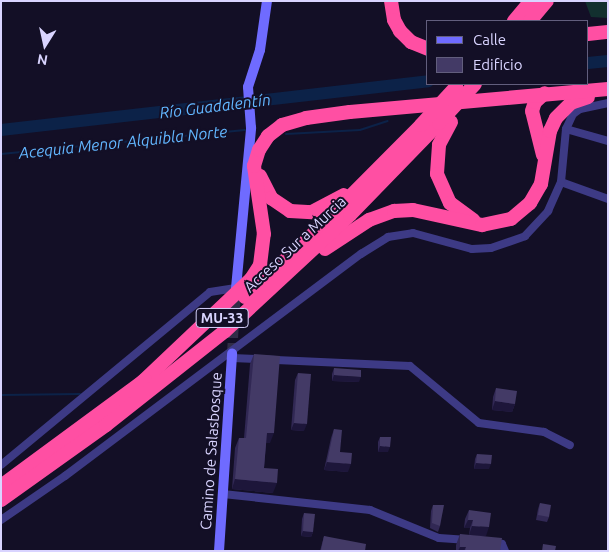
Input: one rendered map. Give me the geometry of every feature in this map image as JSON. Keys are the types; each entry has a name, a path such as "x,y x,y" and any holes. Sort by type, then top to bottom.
{"highway":[{"path":"391,1 394,20 400,32 412,42 426,48"},
{"path":"507,20 521,1"},
{"path":"515,20 531,1"},
{"path":"531,20 547,1"},
{"path":"589,34 608,32"},
{"path":"589,83 608,81"},
{"path":"589,84 608,81"},
{"name":"Acceso Sur a Murcia","path":"1,486 139,385 249,294 396,151 458,85"},
{"name":"Acceso Sur a Murcia","path":"1,500 161,383 287,277 445,123 475,85"},
{"path":"480,85 445,123 437,154 437,174 442,191 461,214 475,220 498,223"},
{"path":"139,385 251,279 260,265 264,234 254,166 259,150 268,136 282,125 306,118 575,85"},
{"path":"544,173 542,148 532,116 539,96 549,91 584,85"},
{"path":"401,107 608,90"},
{"path":"287,277 362,224 386,213 413,210 469,224 498,223 518,214 530,203 544,173 550,131 556,118 571,103 608,90"},
{"path":"268,136 259,160 263,187 276,203 298,212 312,212 339,199 396,151"}],"street":[{"path":"1,465 210,292 236,288 250,117 248,87 260,50 267,1"},
{"path":"1,520 232,355 361,254 388,237 413,233 472,249 508,244 539,223 561,182 566,130 580,109 608,103"},
{"path":"566,130 608,141"},
{"path":"561,182 608,199"},
{"path":"232,355 410,366 479,424 544,432 570,445"},
{"name":"Camino de Salasbosque","path":"219,551 232,355"},
{"path":"224,494 370,510 439,538 476,541"},
{"path":"486,542 502,544 505,551"}],"green space":[{"path":"585,1 608,1 608,18 591,17"}],"building":[{"path":"254,354 280,356 274,433 267,433 264,468 278,469 277,483 235,479 239,438 246,438"},
{"path":"334,368 361,370 361,377 334,375"},
{"path":"298,373 311,374 307,424 294,423"},
{"path":"496,388 517,391 515,404 495,401"},
{"path":"334,429 342,430 340,452 352,453 351,464 327,462"},
{"path":"380,437 391,437 390,447 380,446"},
{"path":"477,454 492,455 491,464 476,463"},
{"path":"540,503 551,505 549,517 538,515"},
{"path":"433,505 444,505 440,526 432,523"},
{"path":"469,510 491,513 489,527 472,526 473,520 468,520"},
{"path":"304,513 315,514 313,532 303,531"},
{"path":"460,534 502,538 500,551 465,551 466,547 460,547"},
{"path":"324,536 366,544 365,551 321,550"},
{"path":"543,544 556,546 555,551 542,551"}],"waterway":[{"name":"Río Guadalentín","path":"589,63 608,61"},
{"name":"Río Guadalentín","path":"1,130 426,81"},
{"name":"Acequia Menor Alquibla Norte","path":"286,134 360,130 388,121"},
{"name":"Acequia Menor Alquibla Norte","path":"1,154 245,130"},
{"path":"1,395 80,394"}],"tunnel":[{"path":"232,353 236,292"}]}
